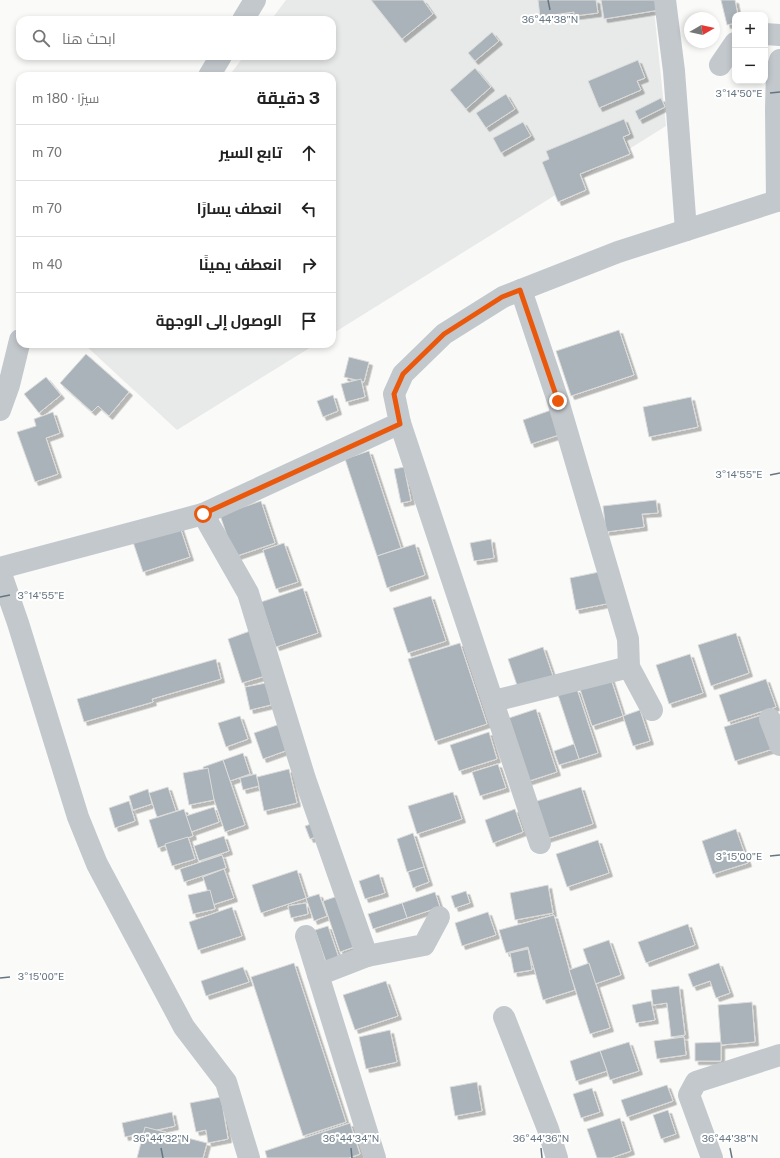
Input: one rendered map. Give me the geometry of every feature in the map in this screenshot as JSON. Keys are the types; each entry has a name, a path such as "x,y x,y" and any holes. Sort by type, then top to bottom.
{"street":[{"path":"245,16 255,0"},
{"path":"665,0 674,71 686,230"},
{"path":"768,34 780,35"},
{"path":"720,65 732,47"},
{"path":"211,72 219,60"},
{"path":"540,843 494,701 400,424 394,394 403,374 444,334 502,297 618,252 779,201 776,109 780,60"},
{"path":"520,290 558,401 628,639 629,667 652,710"},
{"path":"0,410 9,385 18,348"},
{"path":"0,568 203,514 400,424"},
{"path":"203,514 248,593 306,779 367,956"},
{"path":"0,571 18,623 78,817 97,864 184,1027 226,1082 249,1158"},
{"path":"494,701 629,667"},
{"path":"770,720 780,745"},
{"path":"318,975 367,956 424,945 439,917"},
{"path":"306,936 375,1158"},
{"path":"504,1017 548,1129 557,1158"},
{"path":"712,1158 689,1095 696,1082 780,1055"}],"shaded area":[{"path":"286,0 653,0 666,126 336,332 336,72 232,72 241,60 336,60 336,16 274,16"},
{"path":"88,348 310,348 177,430"}],"building":[{"path":"371,0 423,0 433,14 402,39"},
{"path":"538,0 596,0 598,13 574,16 574,12 540,17"},
{"path":"601,0 665,0 666,9 604,19"},
{"path":"721,0 735,0 737,12 732,12 732,24 727,25"},
{"path":"492,32 499,41 475,61 468,53"},
{"path":"638,60 645,78 637,81 641,90 599,108 588,81"},
{"path":"475,68 491,87 466,109 450,90"},
{"path":"506,94 515,109 486,128 476,113"},
{"path":"661,98 665,107 639,120 635,111"},
{"path":"624,119 630,134 623,137 630,154 580,174 586,190 558,202 542,162 549,159 546,151"},
{"path":"523,122 531,136 501,153 493,138"},
{"path":"619,330 634,375 571,396 556,351"},
{"path":"86,354 129,392 109,416 98,406 92,412 60,383"},
{"path":"349,357 369,362 364,382 344,377"},
{"path":"46,377 61,395 39,413 24,394"},
{"path":"361,379 365,397 346,402 341,384"},
{"path":"333,395 338,411 323,417 317,401"},
{"path":"691,397 698,427 649,437 643,407"},
{"path":"554,409 562,434 531,444 523,420"},
{"path":"53,412 60,433 46,438 58,474 35,482 17,432 36,426 34,419"},
{"path":"369,451 401,548 377,556 345,459"},
{"path":"404,467 411,501 401,503 394,469"},
{"path":"656,500 658,513 642,514 644,527 606,532 603,506"},
{"path":"261,501 275,543 234,557 220,515"},
{"path":"179,524 190,557 143,572 132,539"},
{"path":"491,539 494,558 474,561 470,543"},
{"path":"284,543 298,582 276,589 263,550"},
{"path":"415,544 425,575 387,588 377,556"},
{"path":"604,571 611,603 576,610 570,578"},
{"path":"303,588 318,633 276,647 261,602"},
{"path":"431,596 446,641 408,653 393,608"},
{"path":"250,631 265,676 242,683 228,639"},
{"path":"736,633 749,673 711,686 698,645"},
{"path":"460,643 487,724 435,741 408,659"},
{"path":"543,647 554,679 519,691 508,659"},
{"path":"690,654 703,693 669,704 656,665"},
{"path":"216,659 221,679 152,699 153,702 84,722 77,699"},
{"path":"610,676 623,716 592,726 579,686"},
{"path":"766,679 776,707 728,722 719,695"},
{"path":"266,683 271,705 250,710 245,687"},
{"path":"577,689 598,753 579,759 558,695"},
{"path":"536,709 557,772 526,782 506,719"},
{"path":"640,710 650,741 633,746 623,716"},
{"path":"765,714 776,748 735,761 724,727"},
{"path":"240,716 248,739 226,747 218,723"},
{"path":"280,724 288,750 263,759 254,733"},
{"path":"489,732 497,759 459,771 450,745"},
{"path":"574,744 579,759 559,765 554,751"},
{"path":"243,753 250,774 230,781 223,760"},
{"path":"223,760 245,825 225,832 203,767"},
{"path":"498,764 506,788 480,796 472,772"},
{"path":"208,768 214,800 189,805 183,773"},
{"path":"289,769 297,803 264,811 257,777"},
{"path":"256,774 259,786 243,790 240,778"},
{"path":"168,787 176,811 157,817 149,793"},
{"path":"581,787 593,824 546,839 534,802"},
{"path":"148,789 152,804 133,810 129,796"},
{"path":"453,792 462,819 417,834 408,806"},
{"path":"129,801 135,821 115,828 109,808"},
{"path":"214,807 219,822 191,832 186,816"},
{"path":"184,809 193,836 158,848 149,820"},
{"path":"515,809 523,832 493,843 485,820"},
{"path":"317,822 322,835 310,839 305,826"},
{"path":"736,829 748,863 713,874 702,841"},
{"path":"413,833 424,867 407,872 397,839"},
{"path":"224,836 229,851 199,861 194,846"},
{"path":"188,837 195,859 172,866 165,844"},
{"path":"598,840 609,873 567,887 556,854"},
{"path":"222,855 226,868 184,882 180,869"},
{"path":"424,867 429,882 413,888 408,872"},
{"path":"224,869 234,898 212,905 203,877"},
{"path":"297,870 306,898 261,913 252,885"},
{"path":"379,874 385,893 365,899 359,881"},
{"path":"548,885 553,913 515,920 510,893"},
{"path":"210,890 215,909 193,914 188,895"},
{"path":"466,891 470,903 455,908 451,896"},
{"path":"435,892 440,907 407,918 402,903"},
{"path":"319,894 327,916 314,921 306,898"},
{"path":"344,894 360,945 340,952 323,901"},
{"path":"306,903 308,914 291,918 288,906"},
{"path":"402,903 407,918 373,929 368,914"},
{"path":"232,907 242,936 198,950 189,922"},
{"path":"488,912 496,935 462,946 455,923"},
{"path":"554,915 575,990 543,1000 528,947 506,953 499,930"},
{"path":"688,924 695,945 646,963 638,942"},
{"path":"328,926 340,961 327,965 315,930"},
{"path":"609,940 621,975 595,984 583,949"},
{"path":"528,949 532,970 514,973 510,953"},
{"path":"294,963 346,1122 303,1136 251,977"},
{"path":"589,963 610,1028 590,1034 569,970"},
{"path":"719,963 730,993 716,998 710,981 693,987 688,974"},
{"path":"243,967 249,982 206,996 201,981"},
{"path":"386,981 398,1016 355,1030 343,995"},
{"path":"679,986 685,1035 671,1037 667,1003 653,1005 651,990"},
{"path":"651,1001 655,1020 636,1023 632,1005"},
{"path":"752,1002 755,1042 721,1045 718,1005"},
{"path":"390,1030 397,1062 366,1069 359,1037"},
{"path":"684,1037 686,1055 657,1059 654,1041"},
{"path":"629,1042 639,1071 610,1080 600,1051"},
{"path":"721,1042 721,1061 695,1061 695,1043"},
{"path":"600,1051 607,1071 576,1081 570,1061"},
{"path":"477,1082 482,1111 455,1116 450,1087"},
{"path":"667,1085 673,1101 627,1117 621,1100"},
{"path":"592,1088 600,1112 581,1118 573,1094"},
{"path":"221,1097 228,1139 208,1143 206,1130 196,1132 190,1103"},
{"path":"668,1110 676,1134 661,1139 653,1115"},
{"path":"172,1112 175,1126 125,1137 122,1123"},
{"path":"620,1118 631,1151 611,1158 597,1158 587,1129"},
{"path":"350,1123 360,1154 349,1158 267,1158 265,1151"},
{"path":"145,1127 207,1143 203,1158 137,1158"}],"route":[{"path":"203,514 400,424 394,394 403,374 444,334 502,297 520,290 558,401"}]}
